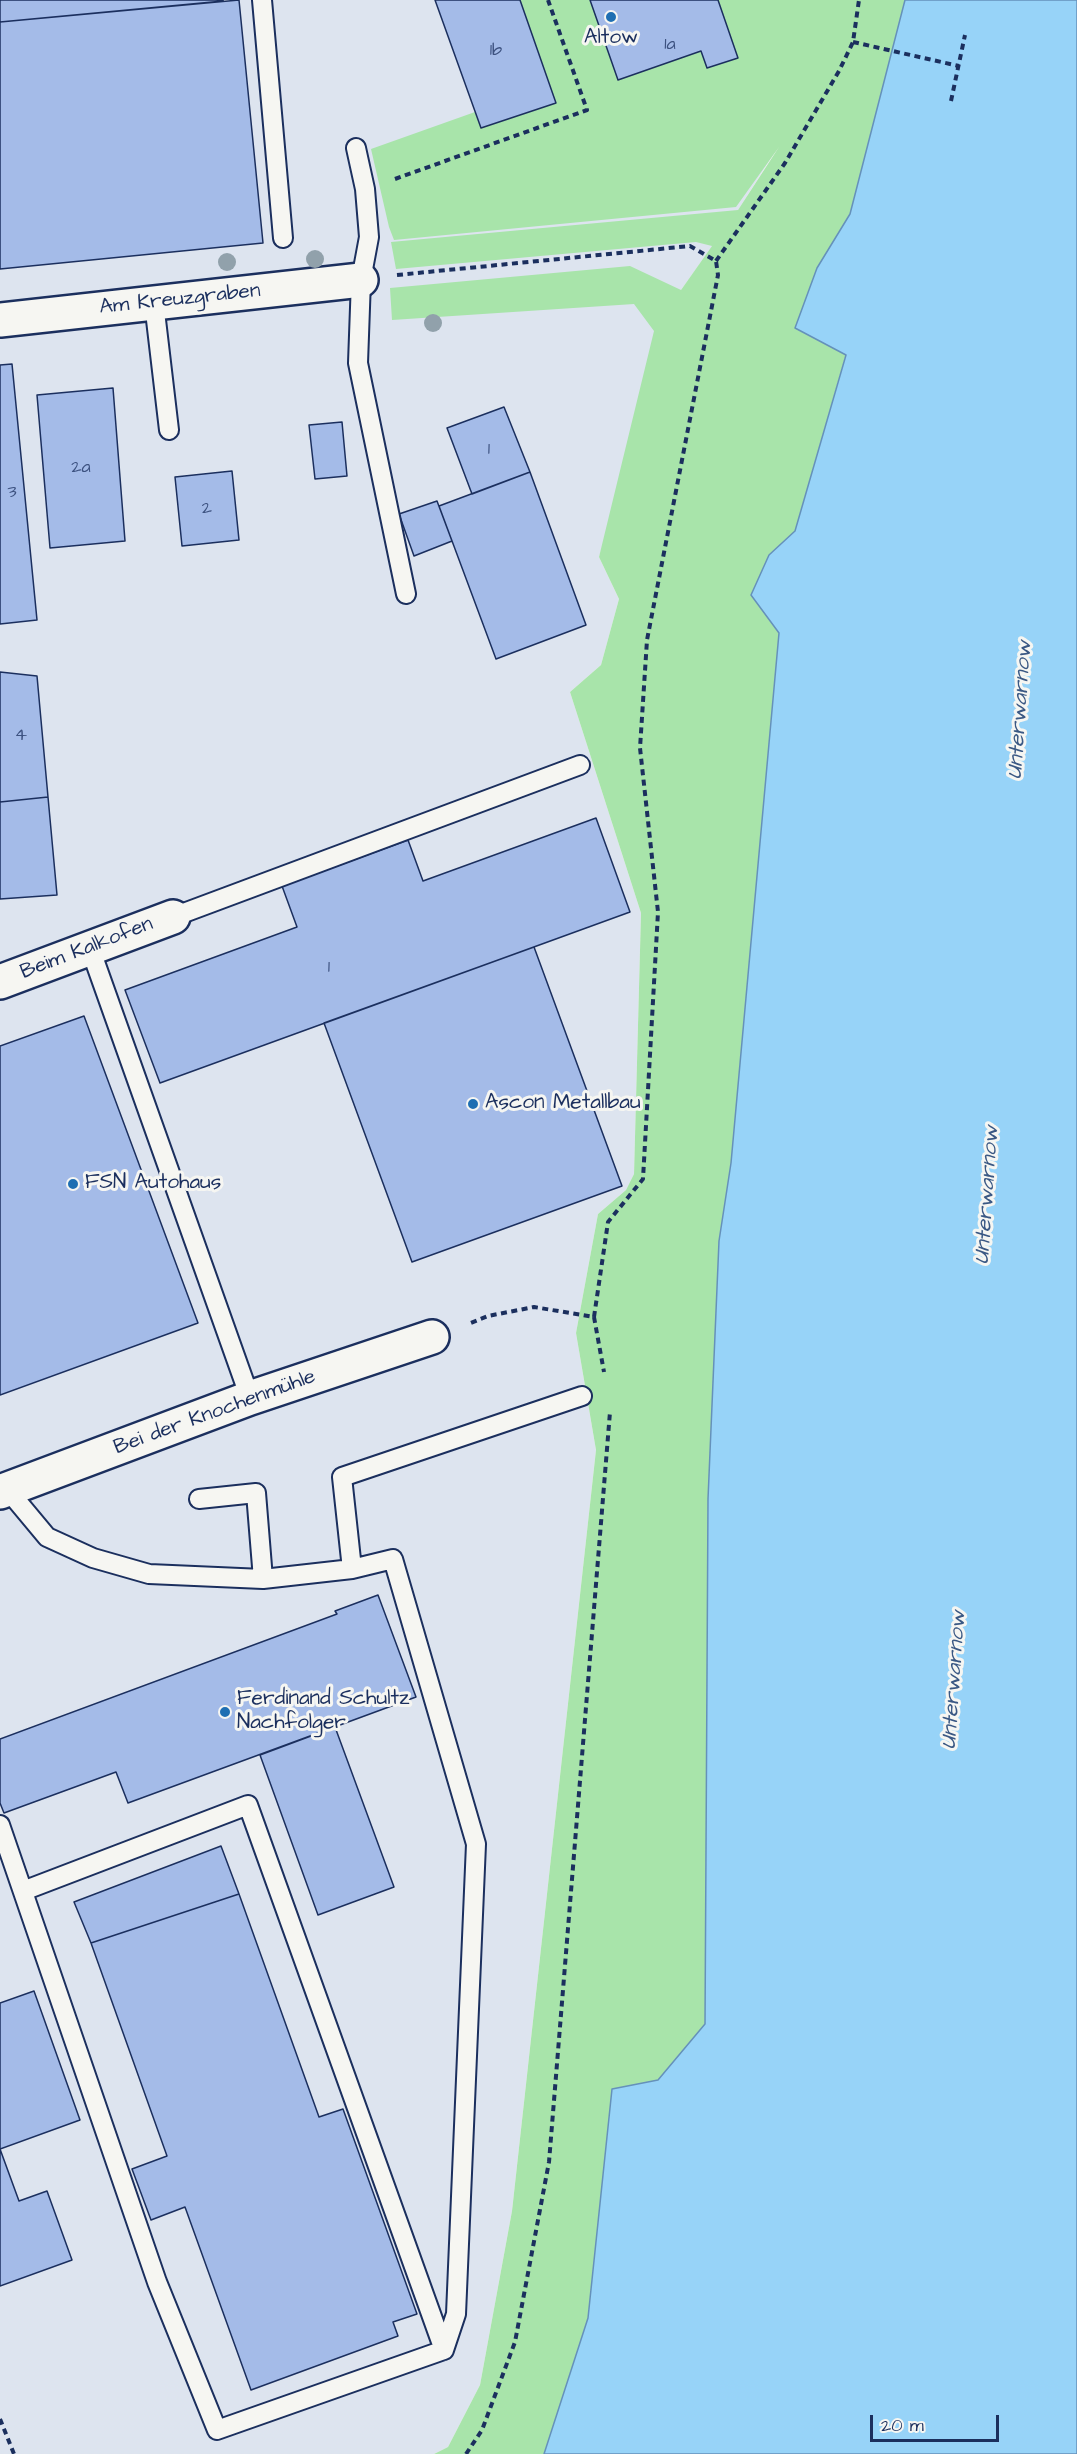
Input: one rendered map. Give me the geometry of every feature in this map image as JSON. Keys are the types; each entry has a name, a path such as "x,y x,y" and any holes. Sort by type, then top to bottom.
{"street":[{"name":"Am Kreuzgraben","path":"0,320 361,280"},
{"name":"Beim Kalkofen","path":"0,982 173,917"},
{"name":"Bei der Knochenmühle","path":"3,1491 250,1398 432,1337"}],"lane":[{"path":"262,0 283,238"},
{"path":"356,148 365,189 369,237 361,280 358,363 406,594"},
{"path":"154,303 169,430"},
{"path":"173,917 580,765"},
{"path":"90,948 250,1398"},
{"path":"352,1569 342,1477 582,1396"},
{"path":"3,1491 47,1537 93,1558 149,1574 263,1579 352,1569 393,1559 476,1844 456,2314 444,2350"},
{"path":"199,1499 256,1493 263,1579"},
{"path":"22,1891 248,1805 444,2350"},
{"path":"0,1825 157,2282 218,2430 444,2350"}],"path":[{"path":"365,189 587,110 548,0"},
{"path":"604,1373 594,1317 608,1222 643,1179 658,912 640,748 647,640 718,275 716,261 802,135 853,42 859,0"},
{"path":"951,101 965,35"},
{"path":"853,42 959,66"},
{"path":"361,280 690,246 716,261"},
{"path":"432,1337 488,1316 534,1307 594,1317"},
{"path":"466,2454 482,2430 514,2342 549,2162 610,1406"},
{"path":"0,2419 14,2454"}],"shaded area":[{"path":"0,0 840,0 836,30 815,85 740,207 681,290 599,557 619,599 601,665 570,692 641,913 634,1174 626,1190 598,1214 576,1333 596,1450 512,2211 480,2385 448,2447 434,2454 0,2454"}],"green space":[{"path":"520,0 905,0 850,214 817,268 796,328 846,354 795,531 769,555 751,595 779,633 731,1163 719,1241 708,1499 705,2024 658,2080 612,2090 588,2318 544,2454 434,2454 448,2447 480,2385 512,2211 596,1450 576,1333 598,1214 626,1190 634,1174 641,913 570,692 601,665 619,599 599,557 654,331 634,304 392,320 390,288 630,266 681,290 712,246 696,242 396,269 391,242 738,210 779,147 736,207 394,240 371,149 475,112 481,128 556,103"}],"water":[{"name":"Unterwarnow","path":"905,0 1077,0 1077,2454 544,2454 588,2318 612,2089 658,2080 705,2024 708,1499 719,1241 731,1163 779,633 751,595 769,555 795,531 846,355 795,328 817,268 850,214"}],"building":[{"path":"0,0 223,0 223,1 0,22"},
{"path":"239,0 263,243 0,269 0,22"},
{"path":"435,0 520,0 556,103 481,128"},
{"path":"590,0 718,0 738,58 707,68 701,51 618,80"},
{"path":"12,364 37,620 0,624 0,365"},
{"path":"113,388 125,541 50,548 37,395"},
{"path":"504,407 530,472 472,494 447,428"},
{"path":"342,422 347,476 315,479 309,425"},
{"path":"232,471 239,540 182,546 175,477"},
{"path":"530,472 586,625 496,659 439,506"},
{"path":"437,501 452,541 414,556 399,514"},
{"path":"0,672 37,676 48,797 0,802"},
{"path":"48,797 57,895 0,899 0,802"},
{"path":"596,818 630,912 160,1083 125,990 297,927 282,886 408,840 423,881"},
{"name":"Ascon Metallbau","path":"534,947 622,1186 412,1262 324,1023"},
{"name":"FSN Autohaus","path":"84,1016 198,1323 0,1395 0,1046"},
{"name":"Ferdinand Schultz Nachfolger","path":"378,1595 416,1697 128,1803 116,1772 4,1813 0,1803 0,1739 337,1614 335,1611"},
{"path":"335,1727 394,1887 318,1915 260,1755"},
{"path":"221,1846 239,1894 91,1943 74,1902"},
{"path":"239,1894 319,2117 343,2109 417,2314 393,2322 398,2336 251,2390 185,2207 151,2220 132,2169 167,2156 91,1943"},
{"path":"34,1991 80,2120 0,2149 0,2003"},
{"path":"0,2149 19,2201 47,2191 72,2260 0,2286"}],"place":[{"name":"Altow","path":"611,17"},
{"name":"Ascon Metallbau","path":"473,1104"},
{"name":"FSN Autohaus","path":"73,1184"},
{"name":"Ferdinand Schultz Nachfolger","path":"225,1712"}]}
